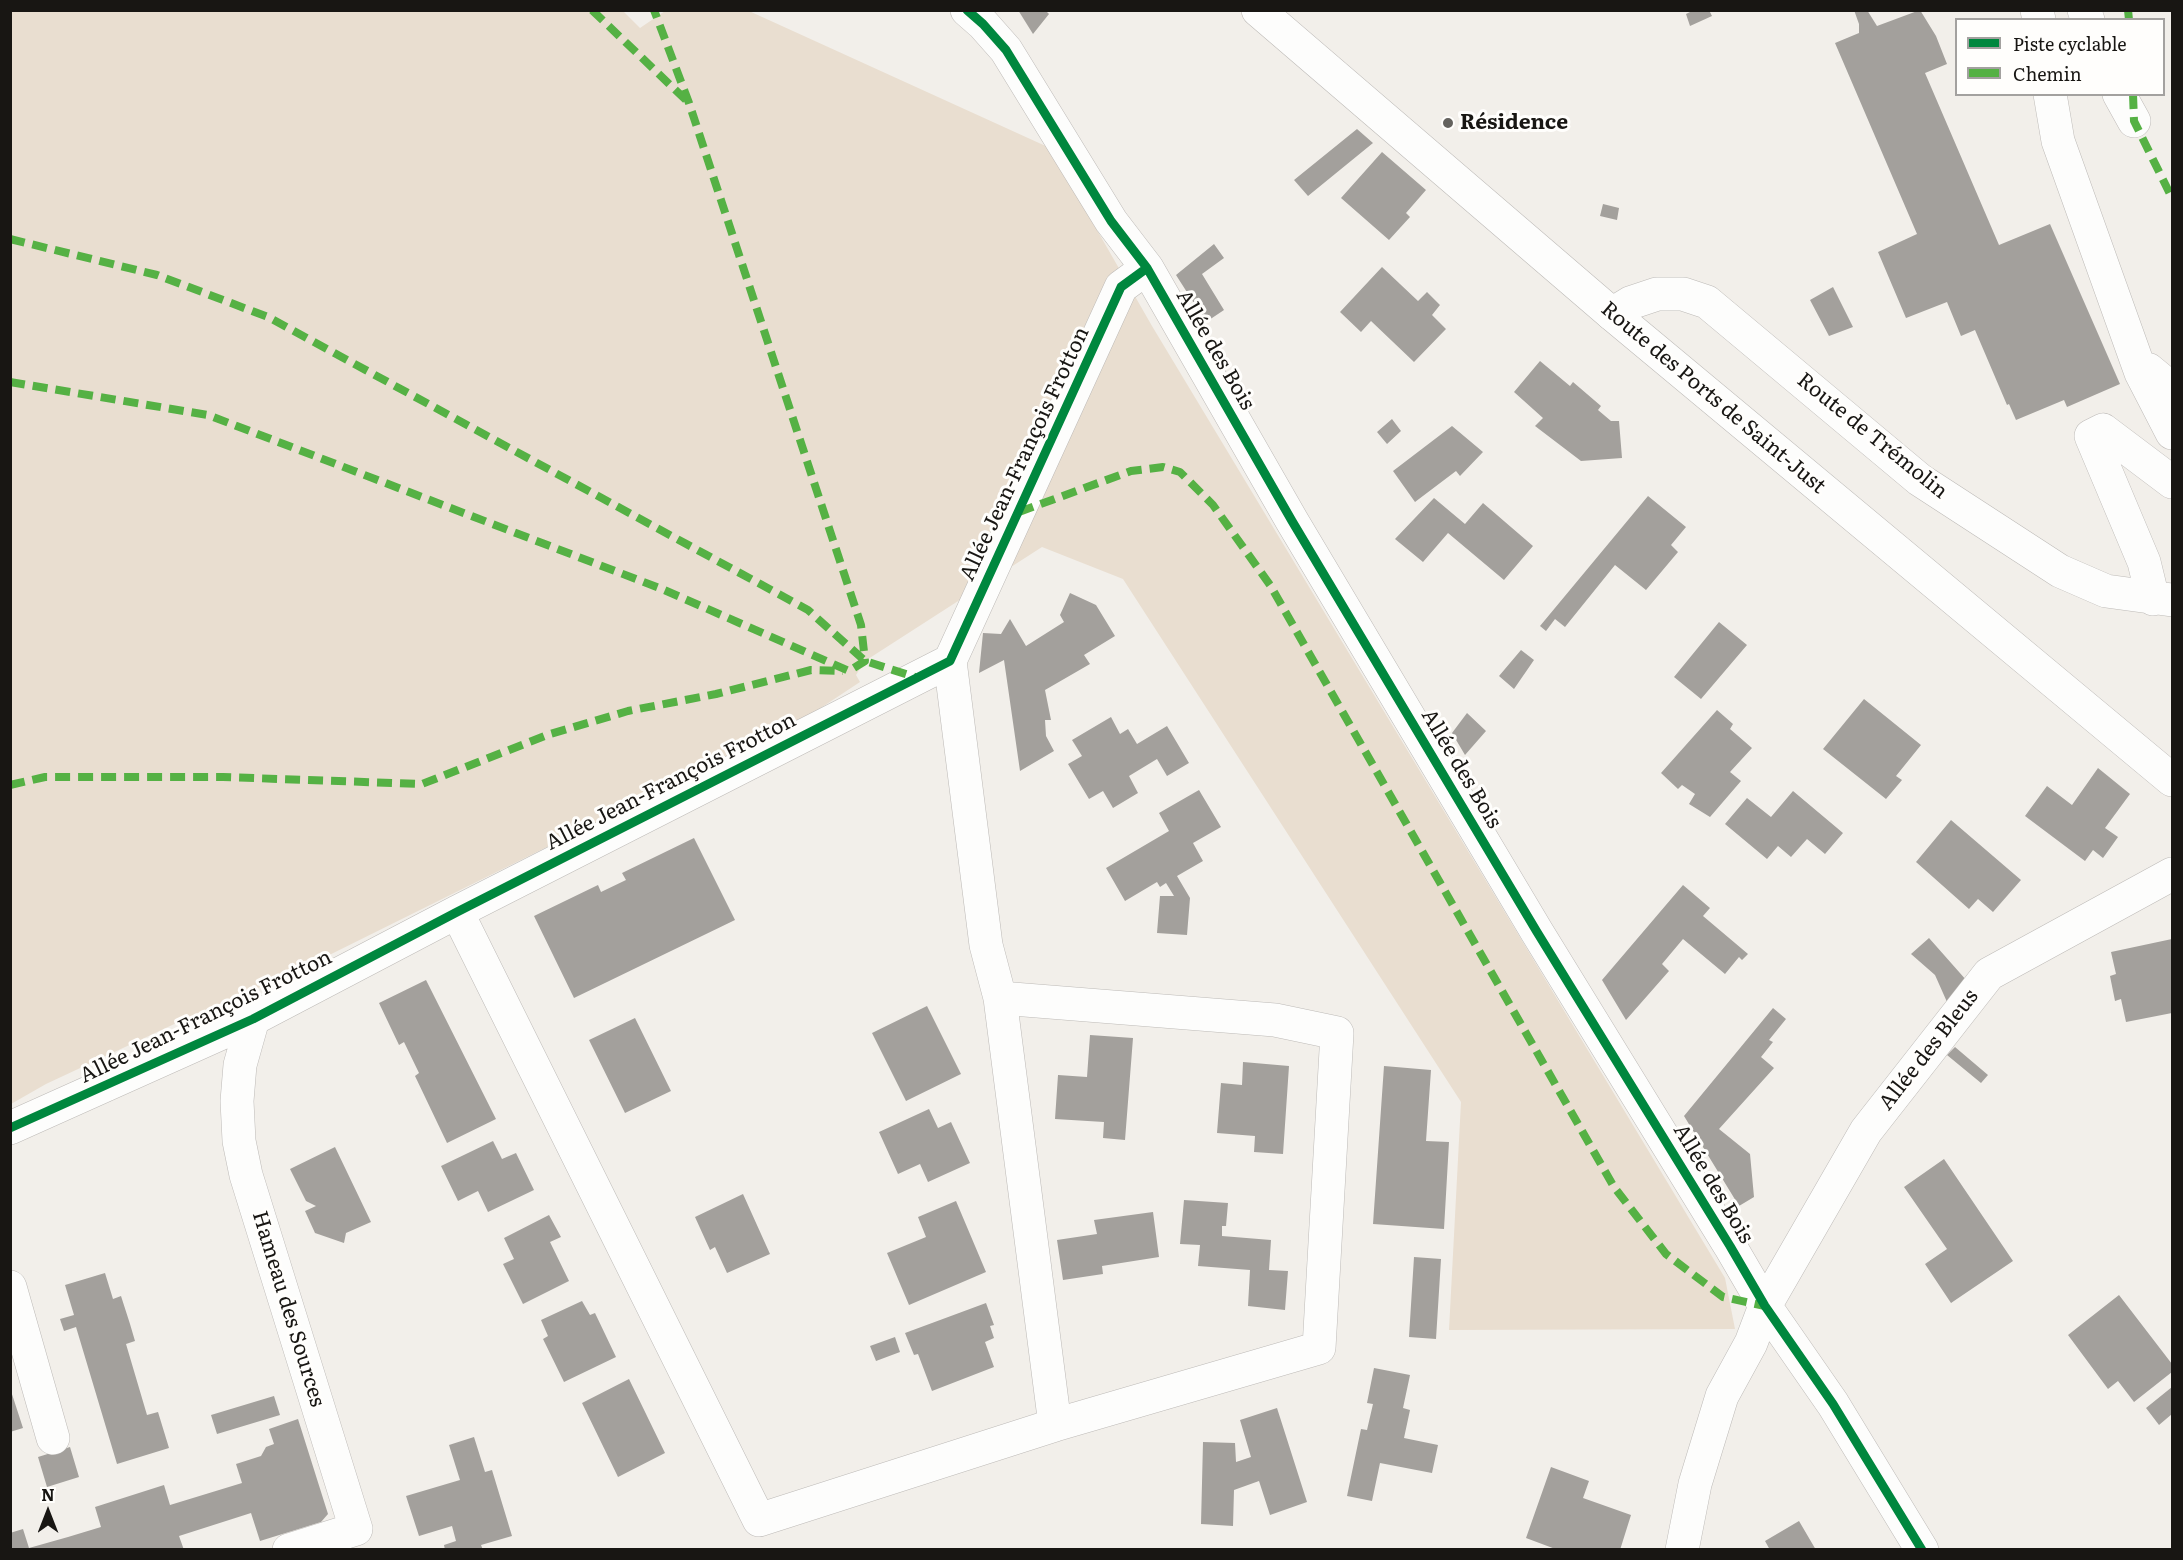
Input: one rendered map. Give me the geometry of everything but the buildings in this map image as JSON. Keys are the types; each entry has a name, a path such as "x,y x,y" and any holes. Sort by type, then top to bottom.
{"street":[{"name":"Allée des Bois","path":"967,10 1006,50 1112,221 1147,268 1292,521 1765,1306 1833,1404 1922,1550"},
{"name":"Route des Ports de Saint-Just","path":"1258,10 1612,314 2172,780"},
{"path":"2050,96 2058,141 2141,373 2172,433"},
{"name":"Allée Jean-François Frotton","path":"10,1128 253,1019 457,912 950,661 1121,287 1147,268"},
{"name":"Route de Trémolin","path":"1612,314 1630,303 1657,294 1683,294 1707,302 1920,480 2060,571 2106,591 2163,600"},
{"path":"2141,373 2149,369 2172,389"},
{"path":"2163,600 2144,562 2091,436 2103,430 2172,482"},
{"path":"950,661 986,945 1000,998 1055,1425"},
{"name":"Allée des Bleus","path":"1682,1550 1695,1484 1722,1396 1751,1343 1765,1306 1866,1131 1989,974 2172,874"},
{"path":"457,912 759,1520 1055,1425 1319,1348 1337,1033 1275,1020 1000,998"},
{"name":"Hameau des Sources","path":"253,1019 240,1065 237,1101 239,1141 246,1175 356,1529 289,1550"},
{"path":"10,1287 53,1438"}],"shaded area":[{"path":"622,10 640,28 665,11 749,11 1050,148 1152,326 1725,1278 1735,1329 1449,1330 1461,1102 1123,579 1042,547 865,661 856,675 860,682 801,721 293,973 185,1019 46,1084 11,1104 11,11"}],"marked path":[{"path":"592,10 687,101"},
{"path":"10,382 208,415 662,589 849,671 865,661 861,625 689,103 654,10"},
{"path":"2128,10 2129,18"},
{"path":"2133,96 2134,121 2172,198"},
{"path":"10,239 157,275 268,317 808,610 865,661 915,677"},
{"path":"1019,512 1131,471 1163,467 1180,472 1213,505 1270,585 1614,1187 1666,1254 1723,1297 1765,1306"},
{"path":"10,785 45,777 223,777 422,784 550,734 628,711 716,694 811,670 843,671"}],"cycle path":[{"path":"967,10 1006,50 1111,221 1147,268 1292,521 1537,932 1765,1306 1833,1404 1922,1550"},
{"path":"10,1128 253,1019 457,912 950,661 1121,287 1147,268"}],"place":[{"name":"Résidence","path":"1448,123"}]}
